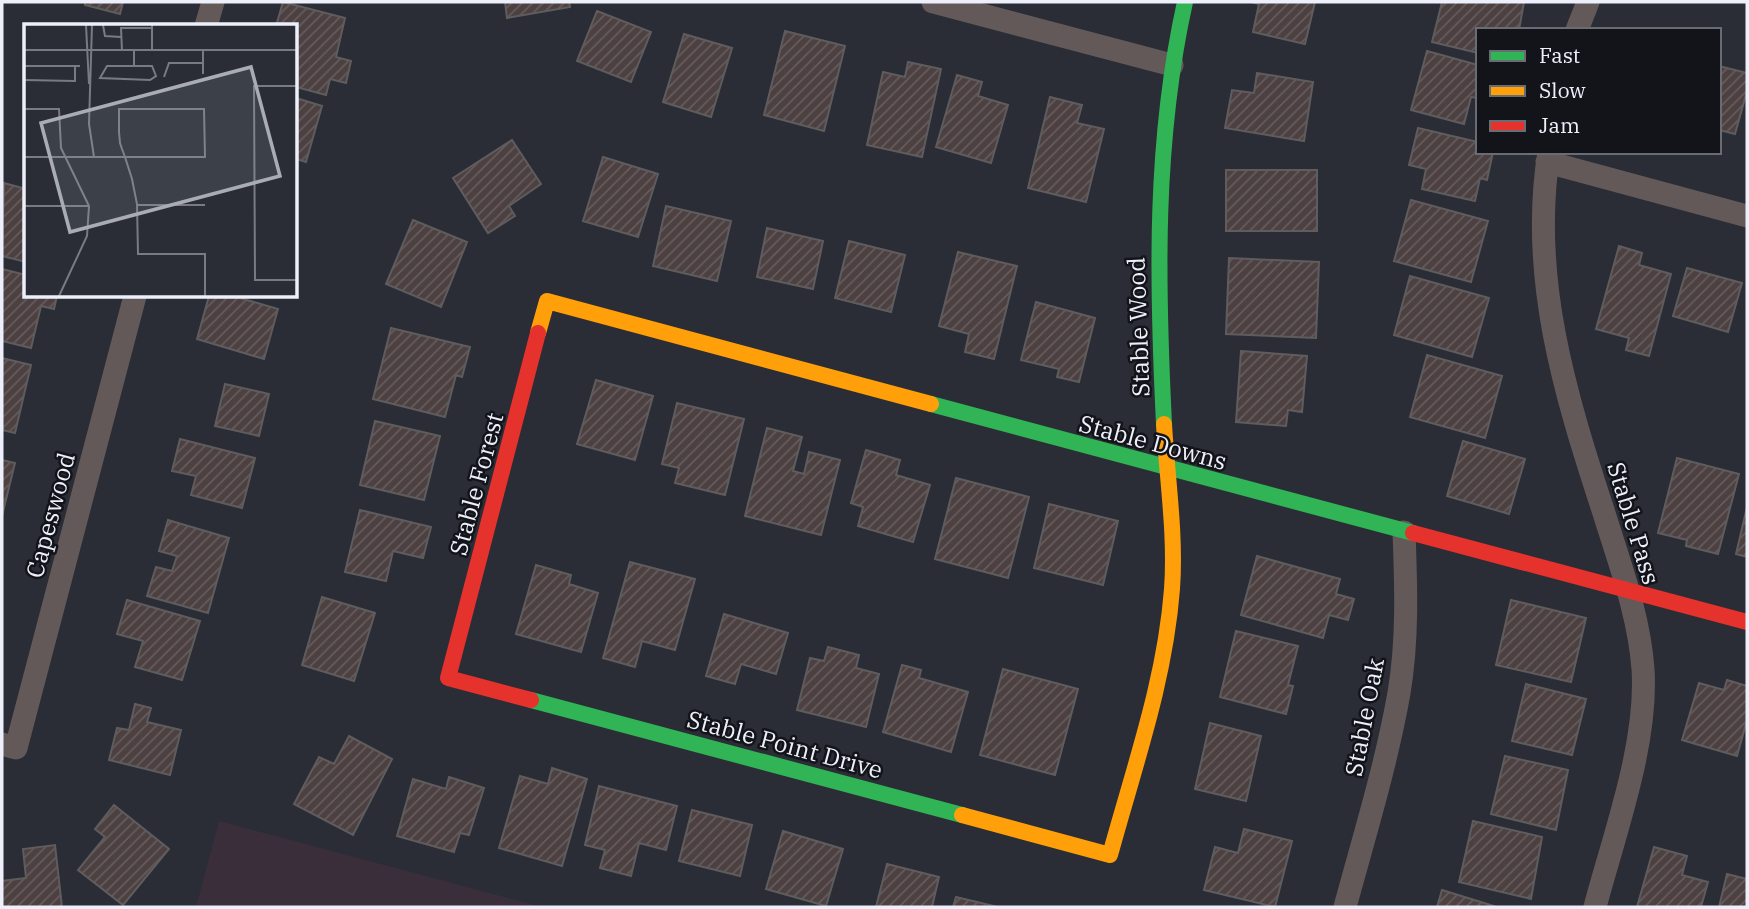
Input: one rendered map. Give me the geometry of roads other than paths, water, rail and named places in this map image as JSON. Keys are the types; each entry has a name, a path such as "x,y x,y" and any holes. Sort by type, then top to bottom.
{"street":[{"path":"206,24 212,2"},
{"path":"933,2 1172,65"},
{"name":"Stable Wood","path":"1110,855 1168,629 1173,538 1158,284 1158,180 1172,65 1185,2"},
{"path":"1578,28 1588,2"},
{"path":"1548,157 1747,216"},
{"name":"Stable Pass","path":"1548,157 1544,242 1546,292 1556,355 1628,591 1640,639 1643,670 1640,733 1595,907"},
{"name":"Capeswood","path":"9,746 134,298"},
{"name":"Stable Downs","path":"547,301 1747,622"},
{"name":"Stable Forest","path":"448,678 547,301"},
{"name":"Stable Oak","path":"1345,907 1375,798 1399,692 1405,636 1404,532"},
{"name":"Stable Point Drive","path":"448,678 1110,855"}]}
